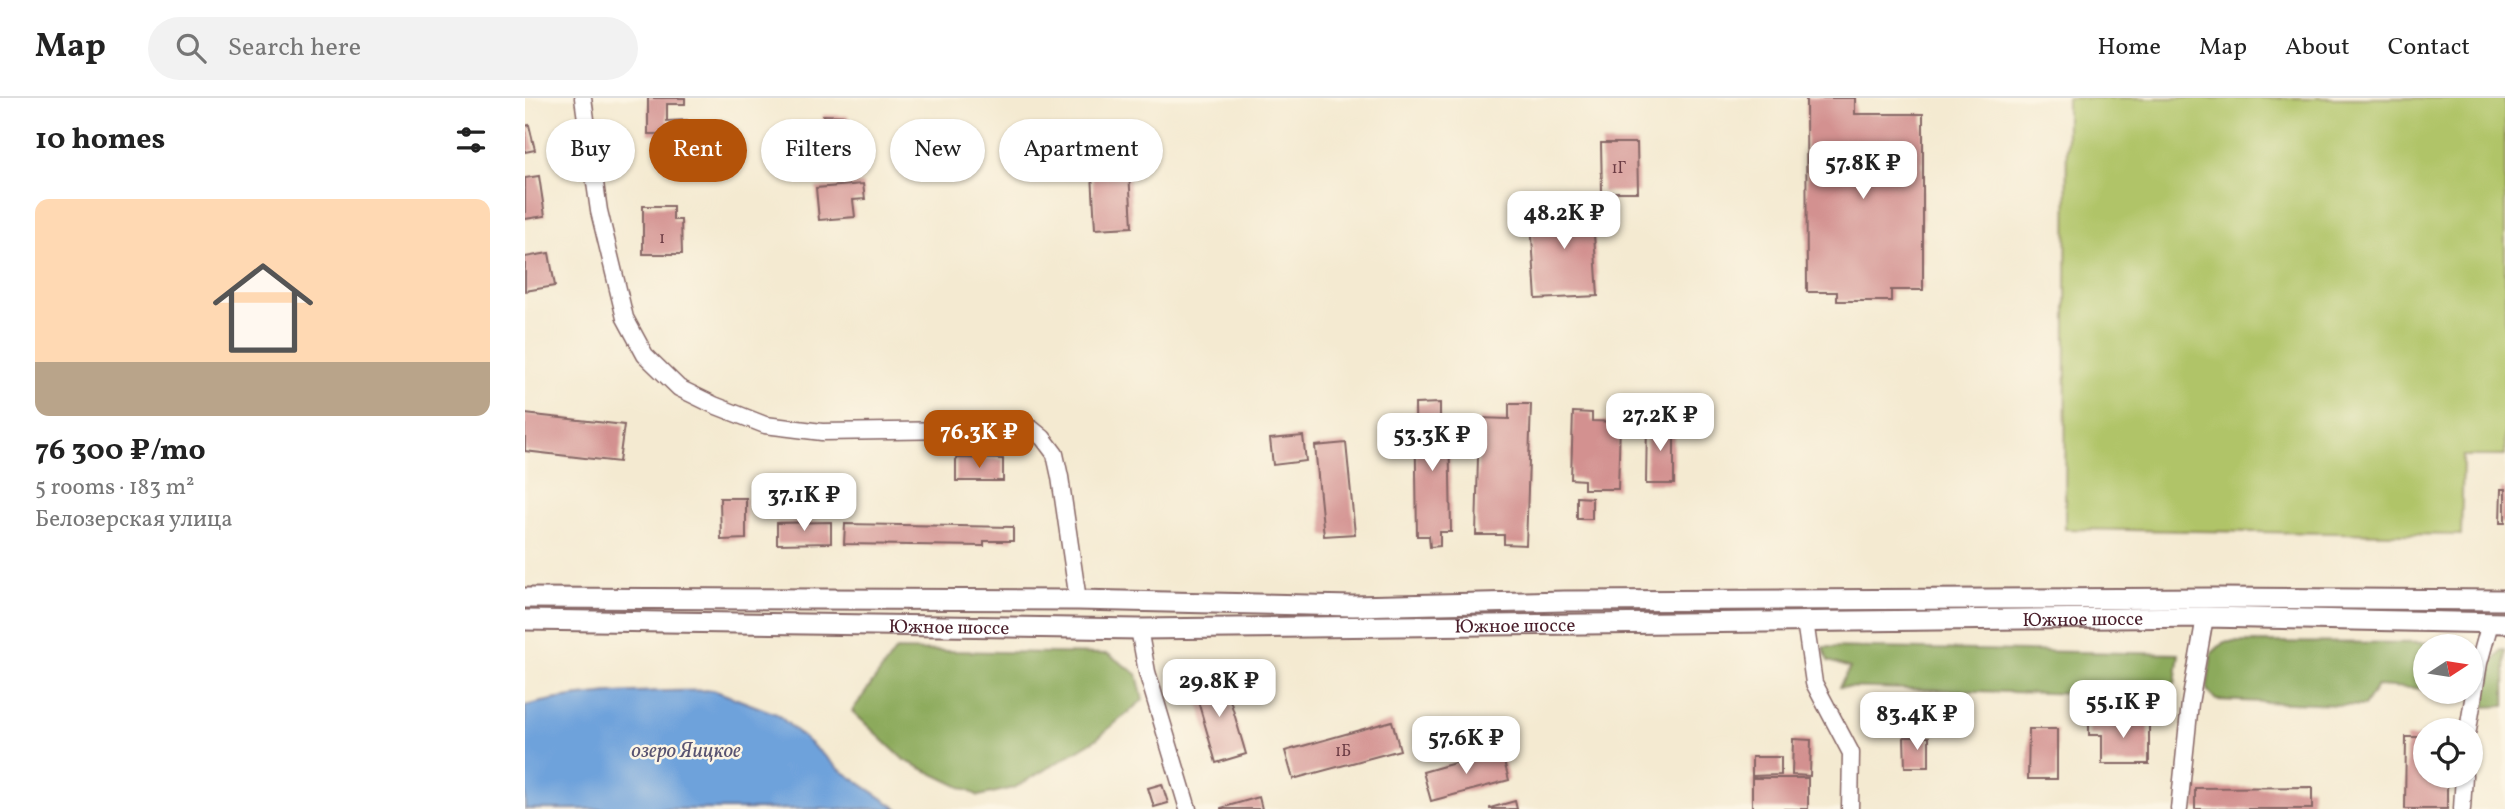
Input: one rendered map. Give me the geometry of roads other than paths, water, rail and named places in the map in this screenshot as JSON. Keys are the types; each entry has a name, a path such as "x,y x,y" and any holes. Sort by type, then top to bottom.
{"main road":[{"name":"Южное шоссе","path":"525,598 1077,600 1353,606 1564,601 2202,598 2505,600"},
{"name":"Южное шоссе","path":"525,620 1139,629 2205,617 2497,623"}],"street":[{"path":"583,98 599,211 625,318 645,355 680,388 765,425 822,432 1032,429 1055,453 1077,600"},
{"path":"2179,809 2190,703 2205,617"},
{"path":"1805,621 1814,683 1851,753 1850,809"},
{"path":"2470,718 2479,663 2497,623"},
{"path":"1139,629 1147,672 1188,809"},
{"path":"2462,809 2463,788"}],"water":[{"name":"озеро Яицкое","path":"713,690 777,714 839,769 898,809 525,809 525,706 594,694"}]}
